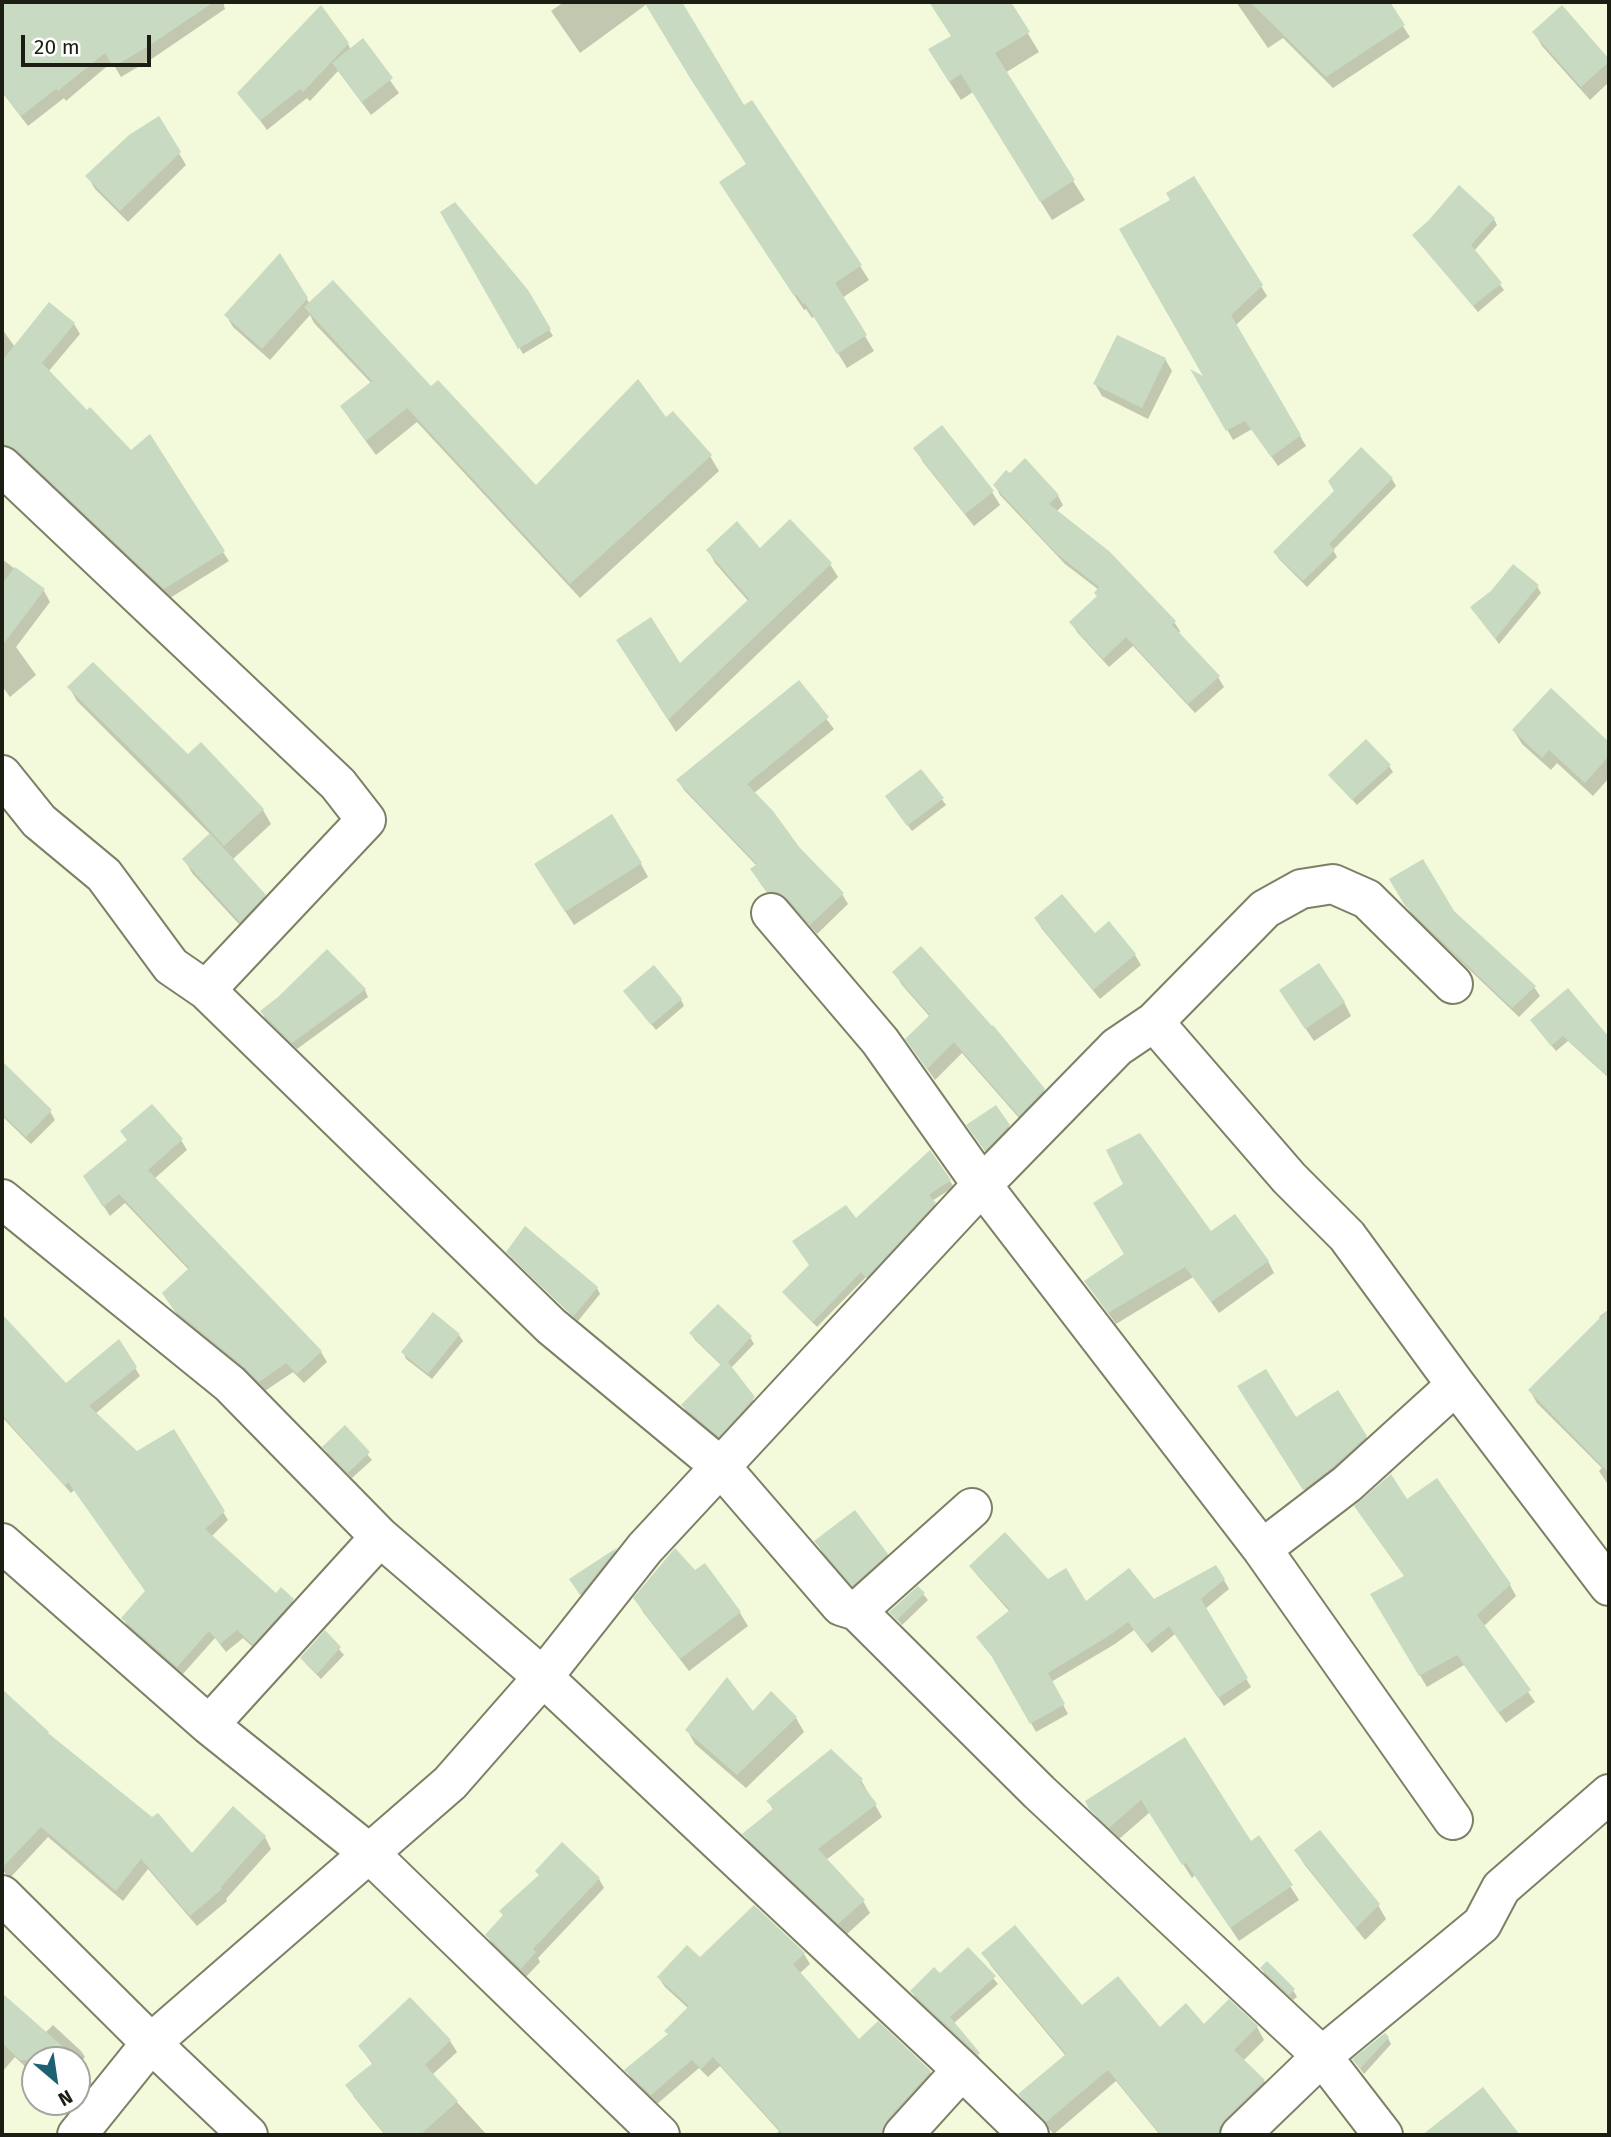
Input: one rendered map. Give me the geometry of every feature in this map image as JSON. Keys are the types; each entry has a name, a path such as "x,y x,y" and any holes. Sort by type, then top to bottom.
{"street":[{"path":"2,466 338,784 366,820 206,990"},
{"path":"2,775 39,821 104,875 171,966 206,990 551,1326 721,1468 841,1606 856,1611 1039,1792 1322,2056 1383,2135"},
{"path":"77,2135 151,2043 450,1783 543,1677 645,1548 982,1185 1117,1046 1154,1022 1265,909 1301,889 1333,884 1367,899 1454,984"},
{"path":"771,913 880,1041 982,1185 1262,1549 1453,1820"},
{"path":"1154,1022 1289,1178 1347,1236 1609,1586"},
{"path":"2,1199 230,1384 380,1537 543,1677 1028,2135"},
{"path":"1262,1549 1347,1484 1456,1385"},
{"path":"856,1611 972,1508"},
{"path":"209,1725 380,1537"},
{"path":"2,1543 209,1725 369,1853 660,2135"},
{"path":"1240,2135 1322,2056 1482,1924 1501,1888 1609,1794"},
{"path":"2,1895 248,2135"},
{"path":"903,2135 962,2070"}],"building":[{"path":"2,2 214,2 113,67 105,53 58,91 56,89 21,116 2,91"},
{"path":"644,2 682,2 744,105 752,100 862,265 835,283 867,335 837,354 805,303 803,304 797,295 794,296 719,182 746,164"},
{"path":"929,2 1011,2 1030,32 995,53 1075,180 1040,202 961,74 949,82 928,49 951,36"},
{"path":"1250,2 1390,2 1405,25 1326,77"},
{"path":"321,5 349,43 303,92 300,89 260,121 237,93"},
{"path":"1562,5 1609,59 1609,62 1581,87 1532,32"},
{"path":"363,38 393,78 362,102 332,63"},
{"path":"159,116 181,152 120,211 85,176 129,135"},
{"path":"1194,176 1263,285 1231,315 1301,435 1271,457 1245,421 1226,431 1190,369 1203,376 1119,229 1170,200 1166,193"},
{"path":"1459,185 1495,218 1471,245 1502,283 1473,306 1412,235"},
{"path":"455,202 528,290 551,329 518,349 440,212"},
{"path":"280,253 308,298 262,349 224,315"},
{"path":"333,280 431,386 438,380 536,485 638,379 666,417 673,411 712,455 570,584 407,408 366,441 340,406 372,381 304,307"},
{"path":"49,302 75,323 42,363 87,410 90,407 131,450 150,434 225,551 164,589 17,450 2,445 2,361"},
{"path":"1117,335 1166,358 1142,408 1093,384"},
{"path":"942,425 994,491 965,514 913,448"},
{"path":"1361,447 1393,478 1329,544 1335,550 1303,581 1273,552 1334,491 1328,481"},
{"path":"1025,458 1059,495 1049,504 1109,551 1176,621 1172,625 1220,676 1188,704 1126,637 1103,659 1069,622 1097,596 1094,593 1099,587 1057,554 993,485 1006,470 1010,473"},
{"path":"790,519 832,563 668,720 616,640 651,617 680,663 749,599 706,550 737,521 760,548"},
{"path":"1513,564 1539,585 1495,639 1470,607 1491,591"},
{"path":"15,567 45,589 2,646 2,584"},
{"path":"93,662 188,754 201,742 264,809 224,846 182,800 67,687"},
{"path":"799,680 829,717 747,784 773,811 800,848 844,893 810,925 787,898 778,892 767,892 750,869 757,864 676,780"},
{"path":"1551,688 1609,742 1609,756 1585,783 1549,750 1542,758 1512,730"},
{"path":"1366,739 1391,765 1352,800 1328,775"},
{"path":"921,769 944,798 907,826 885,796"},
{"path":"612,814 642,863 565,912 534,864"},
{"path":"210,833 266,895 240,922 182,859"},
{"path":"1423,859 1454,911 1536,986 1512,1008 1405,906 1389,879"},
{"path":"1062,894 1095,933 1109,921 1136,954 1093,990 1034,918"},
{"path":"921,946 993,1025 1045,1089 1019,1116 954,1042 927,1069 905,1039 930,1015 892,972"},
{"path":"327,949 366,989 292,1043 260,1011"},
{"path":"1319,963 1345,1002 1305,1029 1279,990"},
{"path":"654,965 682,999 651,1025 623,991"},
{"path":"1568,988 1609,1037 1609,1077 1563,1036 1551,1046 1530,1020"},
{"path":"2,1061 52,1110 26,1137 2,1114"},
{"path":"152,1104 183,1139 148,1170 322,1351 297,1374 286,1363 259,1382 173,1309 162,1293 189,1268 119,1194 103,1207 83,1176 127,1140 120,1131"},
{"path":"996,1105 1010,1125 985,1151 966,1125"},
{"path":"1140,1133 1211,1231 1235,1214 1269,1261 1211,1302 1185,1267 1108,1313 1084,1281 1124,1254 1093,1203 1123,1184 1106,1150"},
{"path":"930,1150 951,1180 929,1195 936,1203 866,1278 861,1272 813,1322 782,1292 809,1265 792,1241 846,1205 856,1218"},
{"path":"525,1226 598,1287 574,1316 506,1252"},
{"path":"718,1304 752,1336 728,1362 755,1397 719,1437 681,1405 721,1364 689,1333"},
{"path":"1609,1309 1609,1473 1528,1390"},
{"path":"433,1312 460,1334 428,1374 401,1352"},
{"path":"2,1314 66,1383 119,1339 137,1367 89,1406 137,1451 174,1429 225,1511 205,1529 276,1593 281,1587 294,1599 253,1645 237,1630 220,1644 209,1631 177,1667 121,1618 145,1591 68,1482 65,1486 2,1415"},
{"path":"1266,1369 1296,1417 1338,1390 1367,1436 1303,1490 1237,1386"},
{"path":"345,1425 370,1452 348,1473 322,1447"},
{"path":"1391,1474 1407,1499 1437,1478 1511,1584 1477,1615 1531,1690 1498,1713 1457,1655 1419,1676 1370,1594 1404,1576 1354,1506"},
{"path":"855,1510 888,1554 852,1586 814,1541"},
{"path":"1005,1532 1048,1579 1066,1568 1086,1601 1129,1568 1154,1599 1216,1565 1225,1579 1201,1599 1248,1678 1218,1698 1169,1626 1146,1645 1128,1622 1048,1673 1065,1704 1030,1724 992,1657 976,1637 1010,1610 969,1566"},
{"path":"618,1547 580,1595 569,1579"},
{"path":"675,1548 695,1570 705,1563 741,1612 680,1659 633,1598"},
{"path":"918,1586 925,1593 897,1620 889,1612"},
{"path":"325,1630 341,1647 317,1674 300,1658"},
{"path":"727,1677 753,1711 771,1691 797,1717 737,1775 685,1730"},
{"path":"2,1689 48,1733 152,1817 158,1813 192,1853 233,1806 266,1836 222,1889 190,1916 141,1859 116,1891 41,1827 2,1868"},
{"path":"1185,1737 1251,1841 1259,1835 1293,1885 1230,1928 1186,1863 1182,1865 1141,1800 1109,1828 1089,1809 1085,1801"},
{"path":"831,1749 863,1779 860,1782 877,1804 818,1849 865,1900 838,1924 742,1834 774,1808 766,1801"},
{"path":"1320,1830 1380,1904 1356,1928 1294,1850"},
{"path":"562,1842 600,1878 533,1949 536,1952 521,1969 485,1935 503,1915 499,1911 539,1875 535,1871"},
{"path":"754,1905 805,1953 793,1964 859,2039 878,2021 931,2071 887,2120 882,2135 784,2135 713,2057 701,2069 692,2060 651,2095 624,2070 668,2034 664,2031 689,2006 657,1977 687,1945 700,1957"},
{"path":"1015,1925 1082,2005 1118,1976 1160,2027 1186,2003 1204,2024 1229,1999 1258,2026 1234,2050 1265,2080 1225,2119 1219,2128 1219,2135 1161,2135 1108,2070 1046,2122 1018,2094 1066,2054 981,1953"},
{"path":"968,1947 996,1976 950,2017 980,2053 978,2055 910,1991 934,1967 940,1973"},
{"path":"1267,1961 1295,1989 1289,1995 1260,1968"},
{"path":"2,1993 62,2046 21,2046 20,2060 2,2043"},
{"path":"410,1997 451,2040 425,2065 458,2101 420,2135 386,2135 345,2085 373,2063 358,2046"},
{"path":"1385,2033 1389,2037 1360,2069 1352,2059"},
{"path":"1483,2087 1520,2135 1422,2135"}]}
